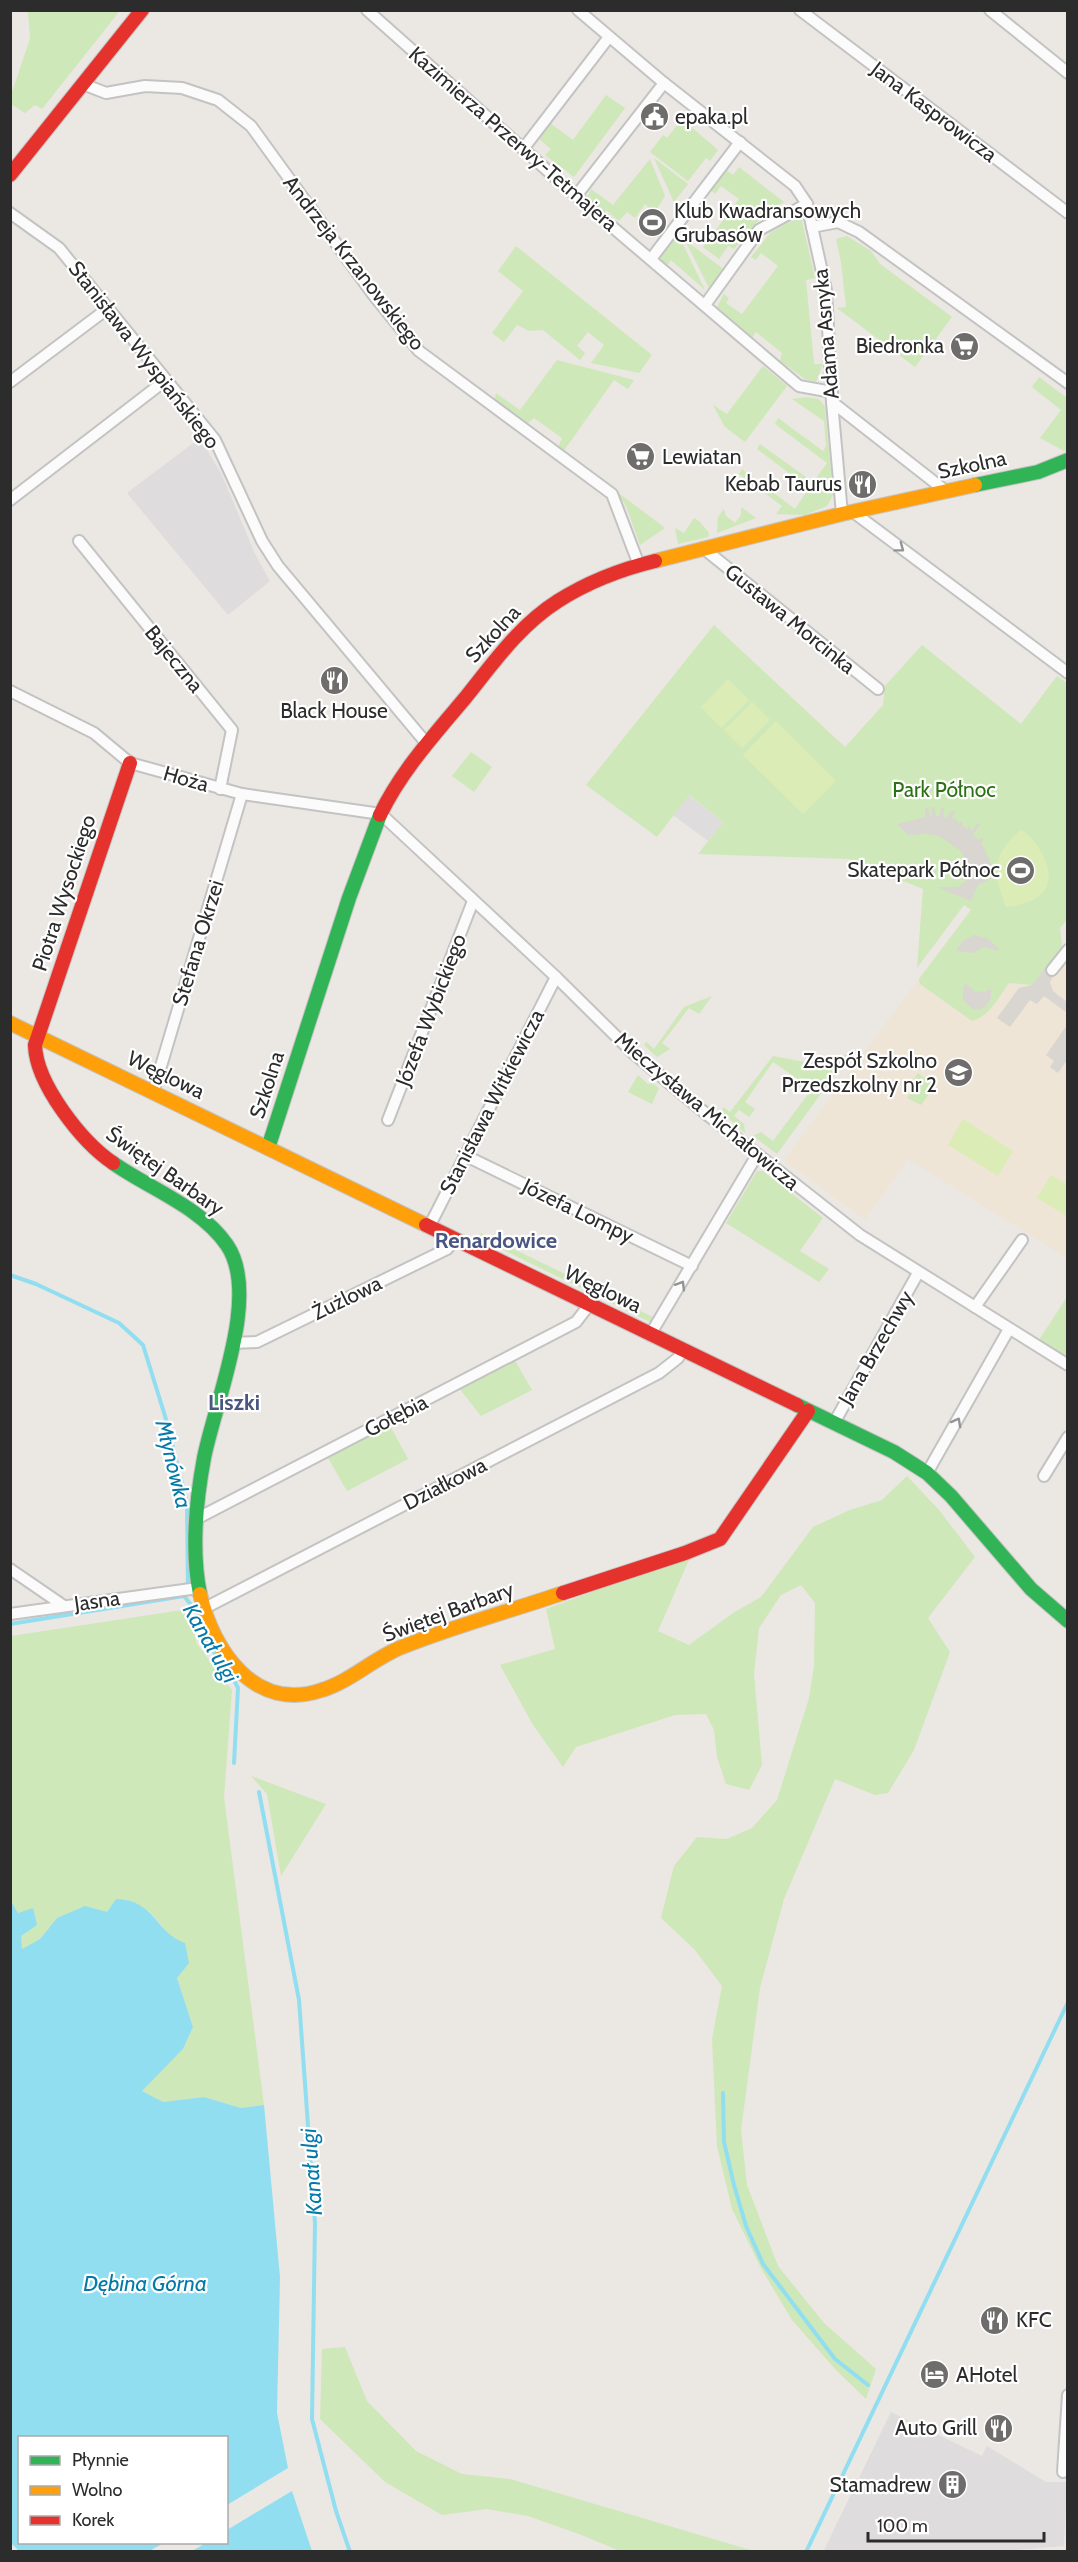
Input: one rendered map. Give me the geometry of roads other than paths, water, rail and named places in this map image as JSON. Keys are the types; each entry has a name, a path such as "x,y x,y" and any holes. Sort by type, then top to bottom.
{"street":[{"path":"10,175 142,10"},
{"name":"Kazimierza Przerwy-Tetmajera","path":"367,10 576,196 799,386 832,397 947,492"},
{"name":"Adama Asnyka","path":"578,10 664,83 795,186 807,204 826,290 832,397 848,513"},
{"name":"Jana Kasprowicza","path":"800,10 1068,213"},
{"path":"990,10 1068,73"},
{"path":"524,149 609,38"},
{"path":"576,196 664,83"},
{"name":"Andrzeja Krzanowskiego","path":"83,84 106,93 145,86 182,88 218,100 251,126 372,293 419,351 612,494 639,565"},
{"path":"651,259 740,142"},
{"path":"705,305 759,230 807,204"},
{"name":"Stanisława Wyspiańskiego","path":"10,213 59,248 215,440 262,541 278,566 427,744"},
{"path":"812,227 838,222 859,232 1068,383"},
{"path":"10,382 107,309"},
{"path":"10,500 166,380"},
{"name":"Szkolna","path":"268,1148 349,898 381,814 393,790 427,744 523,628 558,601 602,578 639,565 848,513 1038,472 1068,460"},
{"path":"848,513 1068,673"},
{"name":"Bajeczna","path":"79,541 232,730 220,789"},
{"name":"Gustawa Morcinka","path":"703,548 878,689"},
{"name":"Hoża","path":"10,691 94,733 130,763 242,794 381,814"},
{"name":"Piotra Wysockiego","path":"38,1036 130,763"},
{"name":"Stefana Okrzei","path":"153,1092 242,794"},
{"name":"Mieczysława Michałowicza","path":"381,814 556,977 632,1052 757,1155 860,1235 1068,1365"},
{"name":"Józefa Wybickiego","path":"388,1120 473,901"},
{"path":"1052,970 1068,950"},
{"name":"Stanisława Witkiewicza","path":"429,1227 556,977"},
{"name":"Węglowa","path":"10,1023 894,1452 927,1473 951,1496 1031,1589 1068,1621"},
{"name":"Świętej Barbary","path":"38,1036 34,1046 39,1068 52,1093 89,1144 108,1160 183,1207 227,1244 237,1262 240,1278 233,1342 207,1440 196,1519 192,1588 214,1638 246,1679 262,1687 291,1695 315,1692 347,1680 398,1649 685,1553 720,1539 808,1411"},
{"name":"Józefa Lompy","path":"464,1155 692,1266"},
{"path":"650,1335 757,1155"},
{"name":"Żużlowa","path":"233,1342 257,1342 447,1249 455,1240"},
{"path":"975,1307 1022,1240"},
{"name":"Jana Brzechwy","path":"834,1423 918,1273"},
{"name":"Gołębia","path":"196,1519 576,1322 589,1305"},
{"path":"927,1473 1009,1329"},
{"name":"Działkowa","path":"203,1610 659,1373 678,1358 682,1351"},
{"path":"1044,1476 1068,1437"},
{"path":"10,1569 64,1606"},
{"name":"Jasna","path":"10,1614 192,1588"},
{"path":"1063,2472 1068,2395"}],"water":[{"name":"Dębina Górna","path":"116,1899 139,1905 148,1911 167,1932 185,1943 189,1963 177,1978 193,2027 183,2049 142,2091 163,2102 204,2097 241,2108 264,2105 280,2277 277,2413 288,2468 228,2504 228,2436 18,2436 18,2544 162,2544 149,2551 19,2551 10,2542 11,1901 18,1913 33,1908 37,1925 21,1936 22,1949 40,1939 57,1918 85,1906 107,1912"},
{"path":"292,2491 312,2551 192,2551 204,2544 228,2544 228,2529"}],"waterway":[{"name":"Młynówka","path":"10,1275 36,1284 119,1323 143,1345 165,1416 187,1503 188,1590 184,1596 10,1624"},
{"name":"Kanał ulgi","path":"184,1596 196,1611 206,1642 231,1674 238,1688 234,1763"},
{"name":"Kanał ulgi","path":"259,1792 299,2000 315,2223 312,2419 336,2511 350,2552"},
{"path":"806,2552 1068,2002"},
{"path":"723,2093 724,2142 734,2185 746,2226 763,2264 835,2359 868,2385"}],"place":[{"name":"epaka.pl","path":"654,117"},
{"name":"Klub Kwadransowych Grubasów","path":"653,223"},
{"name":"Biedronka","path":"965,346"},
{"name":"Lewiatan","path":"641,457"},
{"name":"Kebab Taurus","path":"863,484"},
{"name":"Black House","path":"334,680"},
{"name":"Skatepark Północ","path":"1021,870"},
{"name":"Zespół Szkolno Przedszkolny nr 2","path":"958,1073"},
{"name":"KFC","path":"995,2320"},
{"name":"AHotel","path":"935,2375"},
{"name":"Auto Grill","path":"998,2428"},
{"name":"Stamadrew","path":"952,2485"}],"district":[{"name":"Renardowice","path":"496,1240"},
{"name":"Liszki","path":"234,1402"}],"park label":[{"name":"Park Północ","path":"944,790"}]}
